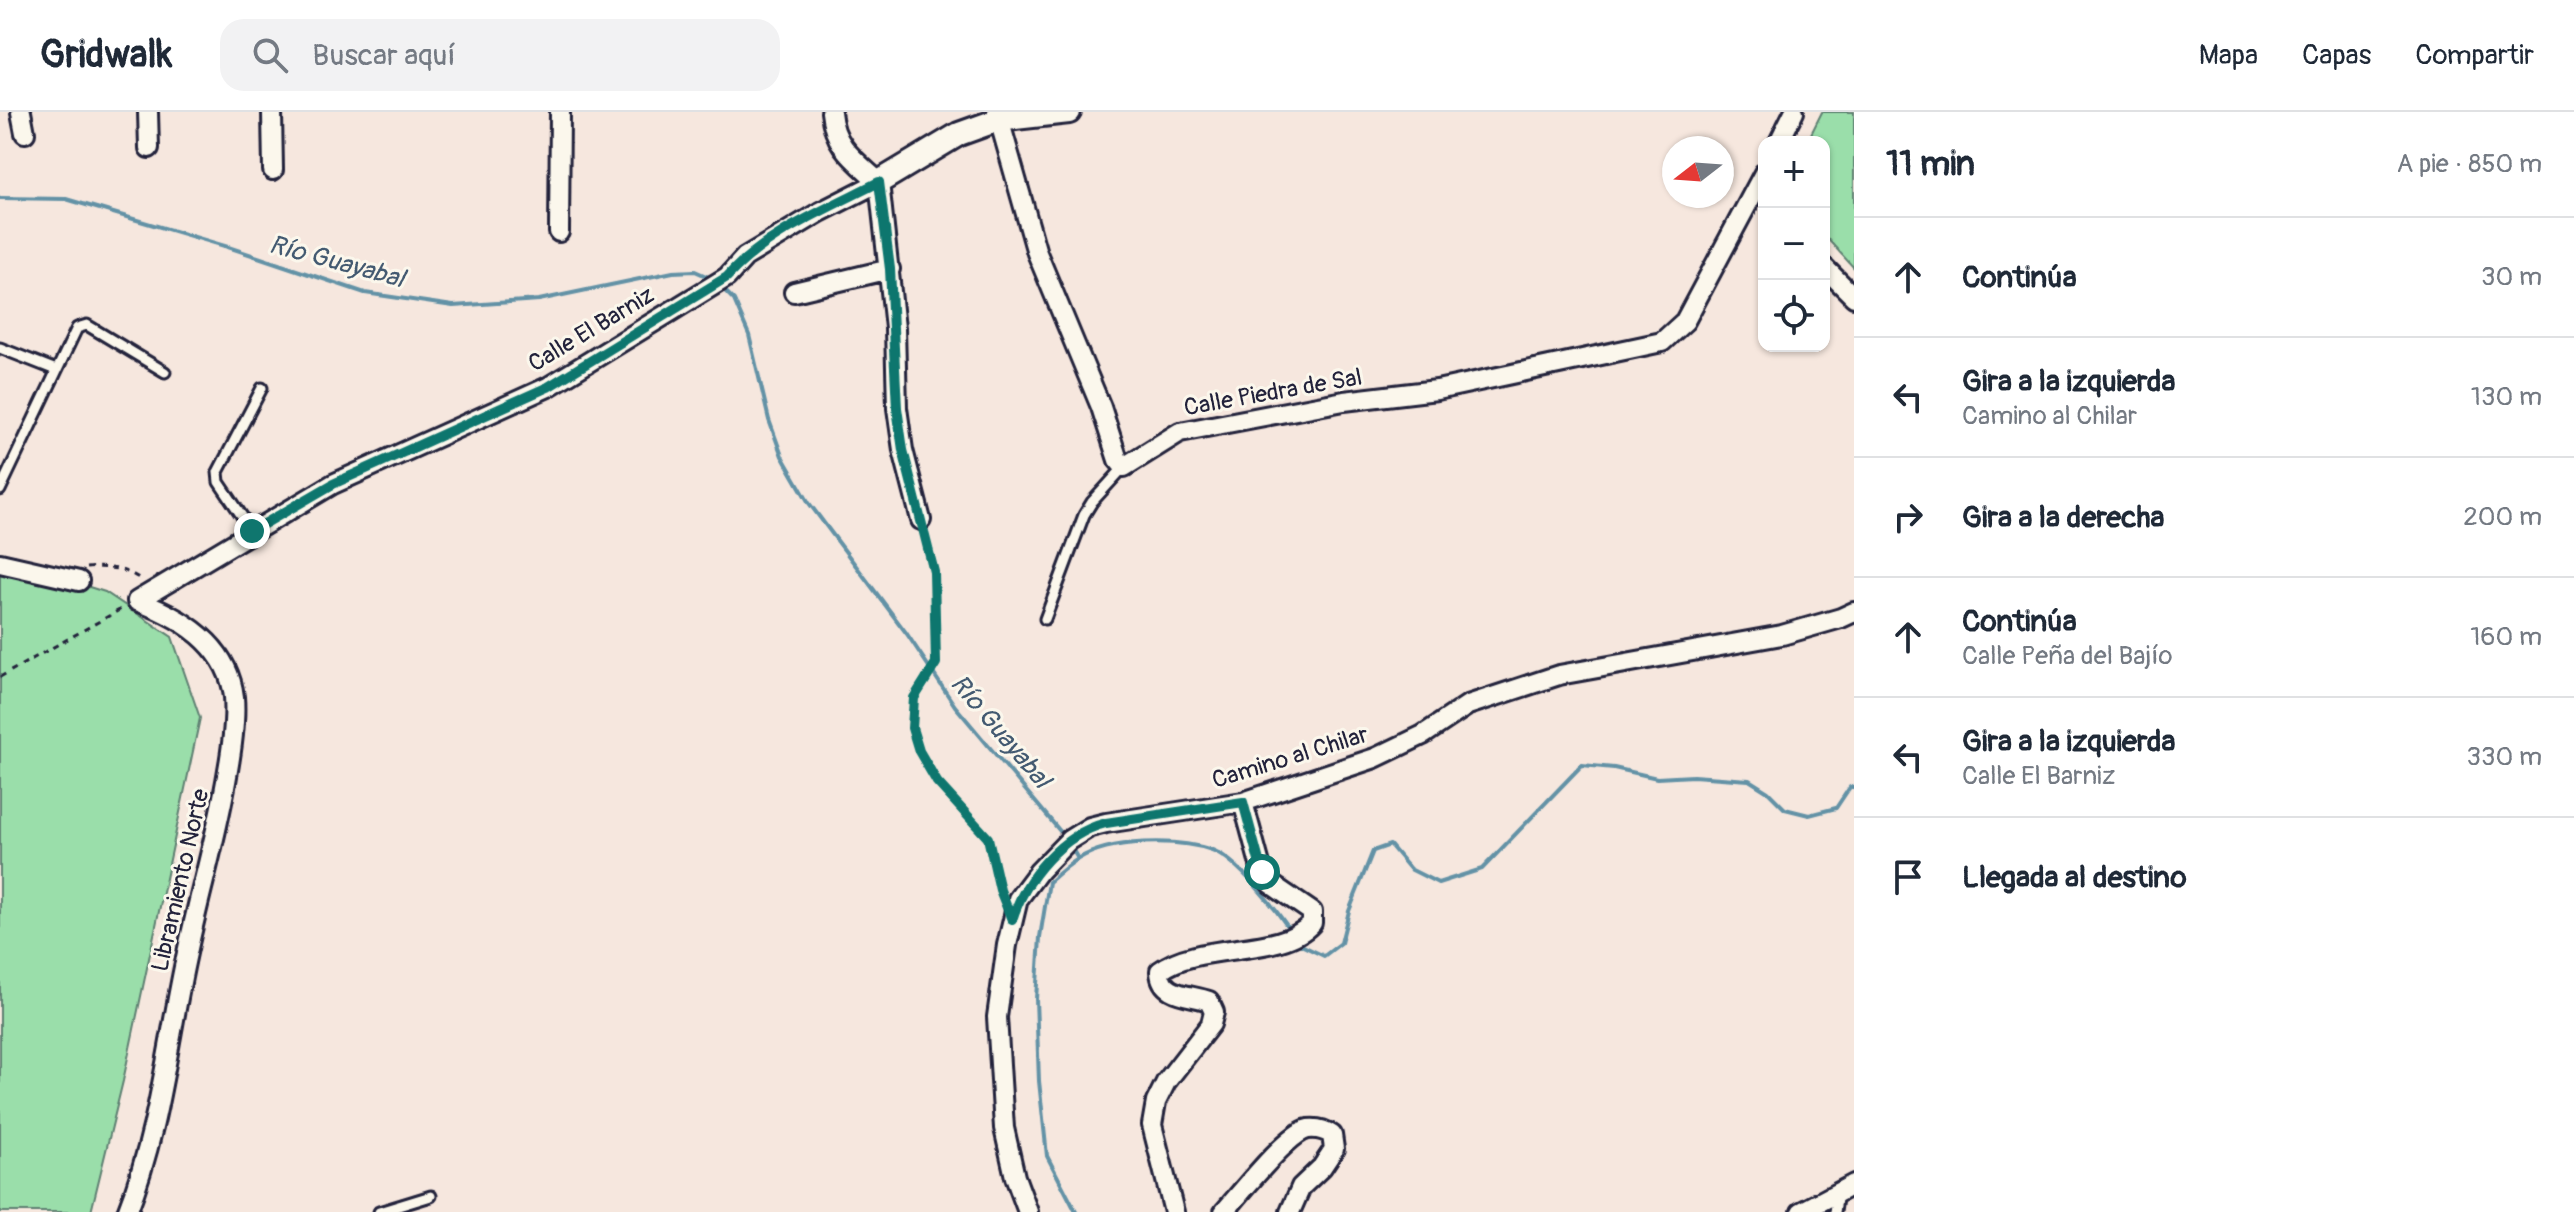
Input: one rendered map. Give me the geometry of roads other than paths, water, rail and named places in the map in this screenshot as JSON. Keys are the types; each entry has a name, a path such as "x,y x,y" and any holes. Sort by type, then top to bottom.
{"street":[{"path":"21,112 25,133"},
{"path":"148,112 149,148"},
{"path":"272,112 273,170"},
{"path":"559,232 560,112"},
{"path":"831,112 833,131 844,150 879,182 890,269 897,408 903,450 921,520"},
{"name":"Calle El Barniz","path":"144,596 333,484 548,387 727,277 745,257 959,134 998,116 1069,112"},
{"path":"1782,136 1794,112"},
{"path":"998,116 1037,253 1101,407 1118,460 1124,467"},
{"name":"Calle Piedra de Sal","path":"1124,467 1180,432 1344,401 1437,390 1662,342 1685,321 1758,201"},
{"path":"794,292 890,269"},
{"path":"1830,273 1854,297"},
{"path":"0,563 79,581"},
{"name":"Libramiento Norte","path":"127,1212 152,1138 187,953 221,817 233,744 234,697 222,663 203,637 144,596"},
{"name":"Camino al Chilar","path":"1028,1212 1015,1177 1004,1128 997,1017 1018,899 1067,841 1090,827 1106,823 1243,802 1375,758 1423,735 1468,705 1559,675 1782,635 1854,612"},
{"path":"1174,1212 1152,1125 1156,1102 1166,1082 1211,1024 1214,1012 1209,1001 1167,990 1160,981 1160,971 1172,962 1189,956 1277,941 1305,930 1312,923 1312,912 1271,884 1262,872 1243,802"},
{"path":"1224,1212 1292,1137 1308,1129 1324,1130 1332,1135 1334,1149 1322,1167 1301,1187 1290,1212"},
{"path":"1801,1212 1846,1188"}],"lane":[{"path":"0,490 77,328 87,325 165,372"},
{"path":"0,348 56,370"},
{"path":"252,531 219,482 218,472 262,388"},
{"path":"1045,619 1084,515 1124,467"},
{"path":"1835,1212 1846,1188"},
{"path":"379,1212 431,1196"}],"waterway":[{"name":"Río Guayabal","path":"0,198 66,199 228,247 365,293 453,306 539,300 673,272 695,271 713,279"},
{"name":"Río Guayabal","path":"723,289 734,300 749,335 769,420 782,456 809,503 907,634 955,706 1064,836"},
{"path":"1301,945 1324,956 1341,943 1349,911 1373,851 1390,845 1410,869 1438,883 1482,869 1582,765 1614,768 1657,778 1693,776 1749,780 1768,792 1785,809 1809,815 1836,808 1850,787 1854,787"},
{"path":"1076,1212 1047,1156 1039,1081 1036,999 1040,937 1049,882 1078,859 1108,847 1144,842 1198,846 1222,855 1244,873 1290,930"},
{"name":"Río Guayabal","path":"1071,847 1078,859"}]}
